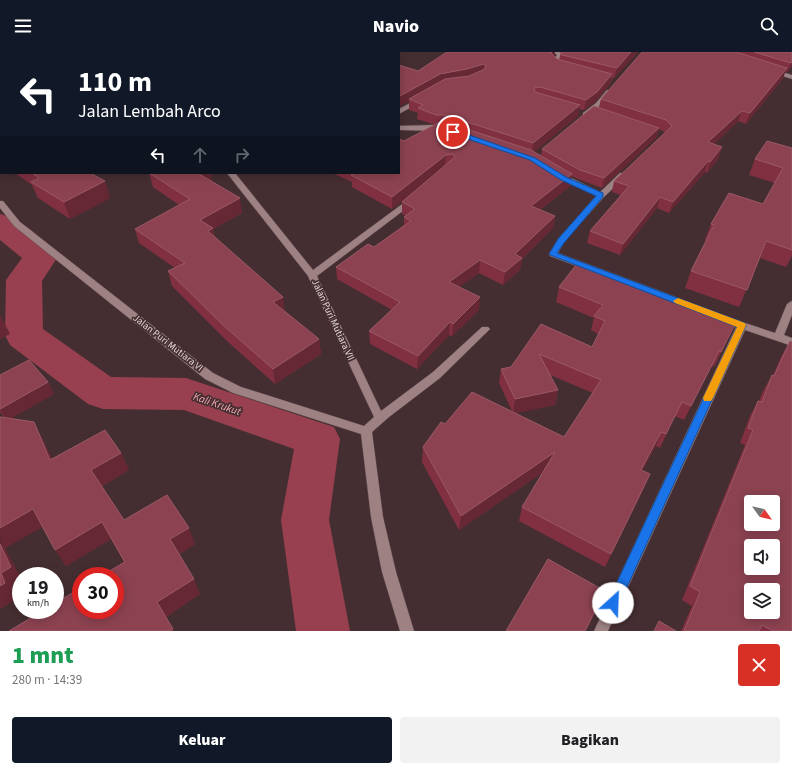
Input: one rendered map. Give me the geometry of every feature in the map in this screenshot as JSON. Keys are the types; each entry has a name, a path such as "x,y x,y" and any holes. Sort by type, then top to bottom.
{"street":[{"path":"556,52 560,55 559,58 555,60 555,65 566,69"},
{"path":"766,70 792,77"},
{"path":"586,114 611,87"},
{"path":"400,111 424,97"},
{"path":"400,128 410,129 433,126 453,132"},
{"path":"629,169 601,195 561,241 553,254 683,303"},
{"path":"550,171 601,195"},
{"name":"Jalan Puri Mutiara VII","path":"232,174 312,275 379,417"},
{"path":"312,275 354,245 418,195"},
{"name":"Jalan Puri Mutiara VI","path":"0,203 17,224 209,376 237,390 366,431"},
{"path":"778,337 792,304"},
{"path":"712,314 792,342"},
{"path":"600,631 742,325"},
{"path":"407,631 389,572 377,517 366,431 379,417 419,389 453,361 485,329"}],"building":[{"path":"447,52 552,52 551,53 557,59 612,74 597,92 586,100 540,87 534,88 535,92 580,105 533,143 445,115 436,115 418,108 423,105 409,99 445,79 469,76 485,69 486,66 484,64 440,74 400,96 400,65 418,71"},
{"path":"561,52 631,52 617,68 562,55"},
{"path":"642,52 736,52 787,68 750,113 742,111 708,142 722,147 673,202 660,197 623,244 590,231 629,186 614,181 672,126 666,120 601,99"},
{"path":"754,52 792,52 792,62 791,63"},
{"path":"594,106 659,128 604,178 580,170 542,149"},
{"path":"442,121 531,150 572,174 531,206 555,216 515,254 522,258 505,272 480,260 449,282 480,297 453,324 450,322 418,356 369,331 400,302 336,267 368,244 374,247 411,221 404,217 415,209 402,202 455,157 453,154 446,155 392,197 351,175 400,174 400,139 404,141"},
{"path":"767,141 792,148 792,250 766,241 747,290 691,271 714,225 711,224 729,193 763,204 783,168 755,159"},
{"path":"33,174 92,174 105,181 64,202 31,182 39,178"},
{"path":"151,174 199,174 240,198 200,220 213,228 208,231 283,297 273,302 319,339 273,369 223,325 168,271 185,263 135,229 190,199"},
{"path":"576,265 660,297 661,294 736,322 721,352 719,351 691,406 682,402 666,434 661,432 641,470 650,474 611,554 522,507 555,452 461,516 423,447 441,422 445,424 472,392 564,437 601,380 539,354 558,390 515,399 501,369 511,367 541,324 592,347 605,321 594,316 603,305 559,287"},
{"path":"790,341 792,342 792,631 773,631 762,625 759,631 684,631 700,592 690,586 753,430 748,428 758,401 762,402 772,375 774,376"},
{"path":"29,360 48,382 0,409 0,375"},
{"path":"0,417 34,422 50,460 105,430 121,453 91,470 124,520 167,495 189,528 170,539 194,579 157,602 173,629 170,631 9,631 29,619 64,619 64,598 72,593 72,619 124,619 124,567 116,567 125,562 102,522 55,550 33,509 0,528"},
{"path":"0,544 11,567 1,573 5,583 0,586"},
{"path":"548,559 605,591 585,631 506,631"},
{"path":"659,621 676,631 654,631"}],"waterway":[{"name":"Kali Krukut","path":"0,224 33,249 40,258 24,280 24,335 103,393 186,394 318,439 305,520 323,631"}],"slow traffic":[{"path":"678,301 742,325 708,398"}],"route":[{"path":"453,132 533,159 550,171 601,195 561,241 553,254 742,325 613,603"}]}
